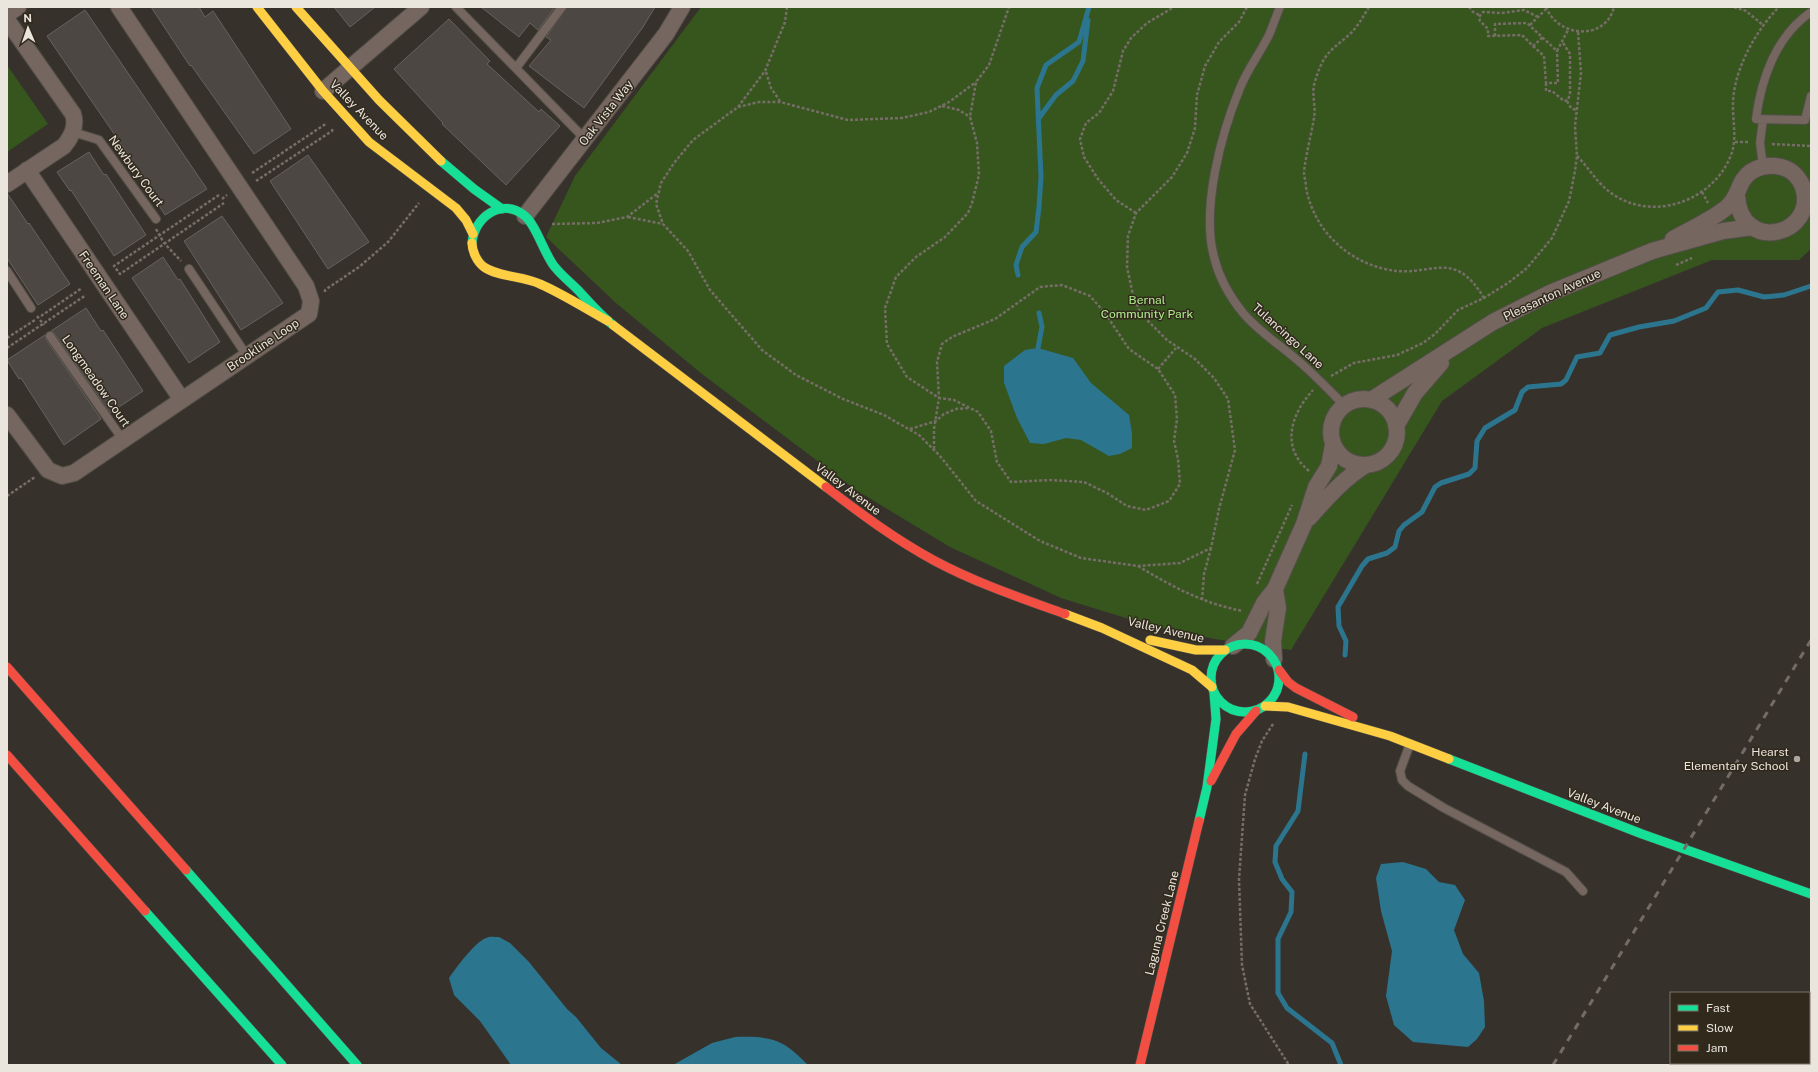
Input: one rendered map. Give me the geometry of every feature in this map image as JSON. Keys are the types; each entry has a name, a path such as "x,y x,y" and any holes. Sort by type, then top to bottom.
{"main road":[{"name":"Valley Avenue","path":"257,7 323,91 369,142 431,188 461,213 473,234 472,246 476,258 484,267 495,272 541,284 608,321"},
{"name":"Valley Avenue","path":"296,7 394,118 460,179 479,195 502,209 510,209 525,216 536,230 538,239 554,266 608,321 876,526 935,561 985,584 1102,628 1192,670 1213,690"},
{"path":"473,234 479,222 489,212 502,209"},
{"path":"536,252 538,239"},
{"path":"507,274 519,271 524,267"},
{"name":"Valley Avenue","path":"1102,628 1196,651 1211,652 1229,648"},
{"path":"1244,644 1256,646 1266,651 1276,664 1279,684 1274,696 1265,706 1256,711 1240,712 1225,705 1213,690 1211,677 1213,667 1218,658 1229,648 1244,644"},
{"name":"Valley Avenue","path":"1276,664 1288,682 1296,688 1390,736 1642,834 1811,894"},
{"path":"7,667 357,1065"},
{"name":"Laguna Creek Lane","path":"1140,1065 1207,787 1211,746 1216,719 1213,690"},
{"name":"Valley Avenue","path":"1265,706 1288,707 1390,736"},
{"name":"Laguna Creek Lane","path":"1207,787 1227,752 1235,734 1245,720 1256,711"},
{"path":"7,755 282,1065"}],"street":[{"path":"7,14 18,7"},
{"name":"Brookline Loop","path":"48,470 62,476 74,473 308,314 311,300 306,286 119,7"},
{"path":"323,91 421,7"},
{"name":"Oak Vista Way","path":"525,216 666,34 682,7"},
{"path":"7,20 73,114 75,126 64,146 7,184"},
{"path":"1763,166 1779,166 1790,170 1802,184 1805,192 1805,204 1800,217 1788,229 1775,233 1759,231 1753,228 1742,216 1738,206 1737,196 1743,180 1750,172 1763,166"},
{"name":"Freeman Lane","path":"27,170 182,400"},
{"name":"Pleasanton Avenue","path":"1652,251 1716,215 1727,207 1737,196"},
{"name":"Pleasanton Avenue","path":"1371,400 1493,322 1550,293 1652,251 1723,231 1753,228"},
{"name":"Pleasanton Avenue","path":"1396,426 1415,393 1455,347"},
{"path":"1229,648 1249,633 1264,603 1275,589 1304,524 1316,487 1329,466 1333,445 1331,434 1332,423 1338,411 1344,405 1352,401 1365,399 1371,400 1386,407 1392,414 1398,432 1395,444 1391,452 1385,458 1376,463 1366,465 1356,464 1344,459 1333,445"},
{"path":"7,415 48,470"},
{"path":"1304,524 1342,483 1366,465"},
{"path":"1275,589 1278,608 1273,641 1276,664"}],"lane":[{"path":"456,7 585,139"},
{"path":"516,68 562,7"},
{"name":"Tulancingo Lane","path":"1280,7 1270,34 1240,88 1223,139 1215,170 1211,206 1211,236 1214,257 1222,280 1244,314 1322,383 1344,405"},
{"path":"1811,12 1781,42 1764,75 1758,97 1756,119 1805,120 1811,96"},
{"path":"1763,120 1760,143 1763,166"},
{"name":"Newbury Court","path":"73,132 99,140 156,219"},
{"path":"189,269 247,356"},
{"path":"7,271 31,308"},
{"name":"Longmeadow Court","path":"50,336 123,440"},
{"path":"1410,744 1400,771 1402,780 1408,786 1444,808 1566,872 1583,891"}],"path":[{"path":"787,7 785,22 765,71 738,107 692,140 664,178 658,193 656,204 663,224 688,251 710,290 762,350 796,375 843,399 884,415 919,435 934,450 976,501 1040,541 1081,558 1138,566 1180,563 1211,548"},
{"path":"738,107 759,102 780,102 848,120 902,118 929,112 942,106 976,82 989,65 1009,7"},
{"path":"1136,213 1116,200 1098,179 1084,157 1080,139 1086,123 1099,113 1113,91 1123,51 1131,38 1147,23 1174,7"},
{"path":"1202,600 1204,574 1219,509 1235,450 1228,399 1214,378 1194,359 1176,348 1141,314 1133,295 1127,267 1128,236 1136,213 1172,177 1187,153 1195,128 1197,95 1205,66 1219,42 1239,22 1247,7"},
{"path":"1369,7 1357,26 1332,48 1321,63 1314,86 1314,116 1304,174 1309,202 1319,223 1337,245 1357,259 1387,270 1403,271 1440,267 1459,271 1475,283 1484,298"},
{"path":"1469,7 1473,12 1479,15"},
{"path":"1530,25 1546,8 1555,22 1568,30 1578,32 1587,31 1603,24 1609,18 1614,7"},
{"path":"1734,7 1746,11 1764,25"},
{"path":"1577,156 1594,178 1605,189 1615,196 1635,204 1649,207 1674,205 1702,192 1715,181 1730,157 1735,142 1733,107 1735,89 1747,54 1764,25 1779,7"},
{"path":"1479,15 1483,12 1502,13 1524,10 1538,17"},
{"path":"1479,15 1480,21 1488,29 1488,36 1522,36 1544,56 1546,91 1552,91 1562,100 1567,101 1571,108 1576,110"},
{"path":"1496,36 1495,24 1527,23 1557,51"},
{"path":"1546,83 1558,83 1557,51 1568,30"},
{"path":"1306,478 1310,471 1300,463 1292,444 1291,430 1296,413 1303,401 1329,376 1354,363 1383,358 1410,350 1435,334 1458,310 1484,298 1508,283 1527,268 1552,238 1569,201 1577,156 1575,126 1581,73 1578,32"},
{"path":"1533,46 1542,37"},
{"path":"1562,41 1568,49 1571,61 1570,94 1567,101"},
{"path":"765,71 771,88 780,102"},
{"path":"934,450 939,398 937,362 942,344 952,337 996,319 1040,287 1062,285 1090,296 1105,313 1129,349 1158,369 1175,395 1177,419 1174,441 1178,459 1180,484 1169,501 1146,510 1127,506 1107,493 1084,482 1050,480 1012,482 997,462 991,431 978,412 954,400 939,398 907,377 887,344 885,308 896,277 916,257 945,237 968,213 970,208 979,174 977,143 970,117 976,82"},
{"path":"942,106 959,110 970,117"},
{"path":"252,173 329,121"},
{"path":"256,181 332,131 333,126"},
{"path":"326,296 326,290 359,267 388,242 431,188"},
{"path":"627,217 658,193"},
{"path":"219,195 114,266 120,274 224,203"},
{"path":"550,224 597,223 627,217 663,224"},
{"path":"156,219 155,229 164,243 189,269"},
{"path":"7,338 82,288"},
{"path":"7,348 86,295"},
{"path":"1158,369 1176,348"},
{"path":"910,430 936,421 944,414 956,409 969,408"},
{"path":"7,496 48,470"},
{"path":"1255,590 1296,498"},
{"path":"1138,566 1168,584 1202,600 1222,607 1245,611 1242,617"},
{"path":"1276,717 1262,741 1245,795 1238,879 1241,957 1250,1004 1290,1065"}],"green space":[{"name":"Bernal Community Park","path":"701,7 1811,7 1811,249 1799,260 1712,260 1542,328 1442,401 1291,650 1215,639 1155,627 1061,598 950,547 856,490 702,374 616,303 546,237 575,176"},
{"path":"7,65 48,124 7,152"}],"water":[{"path":"1038,348 1073,358 1091,383 1129,415 1132,433 1132,448 1120,454 1109,456 1081,440 1066,438 1044,444 1030,443 1017,418 1004,383 1004,366 1025,350"},
{"path":"1403,862 1426,869 1439,882 1455,885 1465,900 1454,930 1463,954 1479,973 1484,1001 1485,1027 1477,1039 1468,1047 1413,1042 1394,1025 1386,996 1392,951 1381,911 1376,878 1381,864"},
{"path":"488,937 499,937 510,943 529,962 601,1048 622,1065 511,1065 480,1021 454,995 449,978 466,956 482,940"},
{"path":"735,1037 758,1037 784,1044 808,1065 673,1065 712,1043"}],"building":[{"path":"151,7 199,7 205,17 213,11 291,129 254,154 191,65 190,66"},
{"path":"334,7 375,7 350,27"},
{"path":"481,7 555,7 538,30 530,23 519,37"},
{"path":"567,7 655,7 643,27 584,108 529,66 551,40 546,37"},
{"path":"85,10 207,189 165,215 128,158 130,157 47,36"},
{"path":"449,19 490,61 487,64 539,112 541,109 560,126 506,185 442,124 443,123 394,69"},
{"path":"89,152 104,175 106,174 146,235 114,256 71,190 70,191 57,172"},
{"path":"308,155 369,242 328,269 270,181"},
{"path":"7,193 70,284 38,305 7,258"},
{"path":"222,216 283,303 241,330 184,241"},
{"path":"163,257 178,280 180,279 220,342 189,363 132,278"},
{"path":"86,308 101,331 103,330 143,391 110,413 54,333 51,331"},
{"path":"45,335 46,339 101,419 64,445 21,378 19,379 7,360"}],"waterway":[{"path":"1018,275 1016,265 1022,247 1036,232 1039,207 1041,177 1037,88 1046,65 1079,42 1089,7"},
{"path":"1039,118 1056,95 1073,81 1083,61 1088,20"},
{"path":"1345,655 1346,641 1339,626 1338,607 1362,566 1368,559 1387,553 1395,547 1399,531 1404,525 1422,512 1435,487 1441,483 1469,474 1475,468 1477,441 1485,428 1515,410 1522,392 1528,387 1561,384 1566,380 1577,357 1600,353 1610,335 1639,327 1674,321 1706,308 1718,292 1738,290 1764,297 1784,295 1811,286"},
{"path":"1038,348 1042,327 1039,313"},
{"path":"1305,754 1298,811 1276,846 1275,862 1282,879 1292,892 1291,912 1278,939 1278,993 1287,1008 1332,1043 1341,1065"}],"railway":[{"path":"1553,1065 1811,640"}],"traffic: fast":[{"path":"441,161 474,189 502,209"},
{"path":"472,243 478,225 491,213 499,209 507,209 516,211 525,216 533,226 550,260 557,269 599,313 613,325"},
{"path":"1245,644 1258,647 1269,654 1276,665 1279,678 1276,691 1269,702 1258,709 1245,712 1232,709 1221,702 1214,691 1211,678 1214,665 1221,654 1232,647 1245,644"},
{"path":"1199,821 1207,787 1216,719 1214,693"},
{"path":"1449,759 1642,834 1811,894"},
{"path":"186,870 357,1065"},
{"path":"145,911 282,1065"}],"traffic: slow":[{"path":"257,7 323,91 369,142 456,208 466,220 473,234"},
{"path":"296,7 379,100 441,161"},
{"path":"472,243 475,256 484,267 496,273 534,281 608,321"},
{"path":"613,325 826,487"},
{"path":"1065,614 1102,628 1192,670 1212,687"},
{"path":"1150,640 1196,650 1225,650"},
{"path":"1265,706 1288,707 1390,736 1449,759"}],"traffic: jam":[{"path":"826,487 879,526 935,561 983,583 1065,614"},
{"path":"7,667 186,870"},
{"path":"1279,670 1288,682 1296,688 1353,717"},
{"path":"1211,781 1236,734 1256,711"},
{"path":"7,755 145,911"},
{"path":"1140,1065 1199,821"}],"place":[{"name":"Hearst Elementary School","path":"1797,759"}]}
